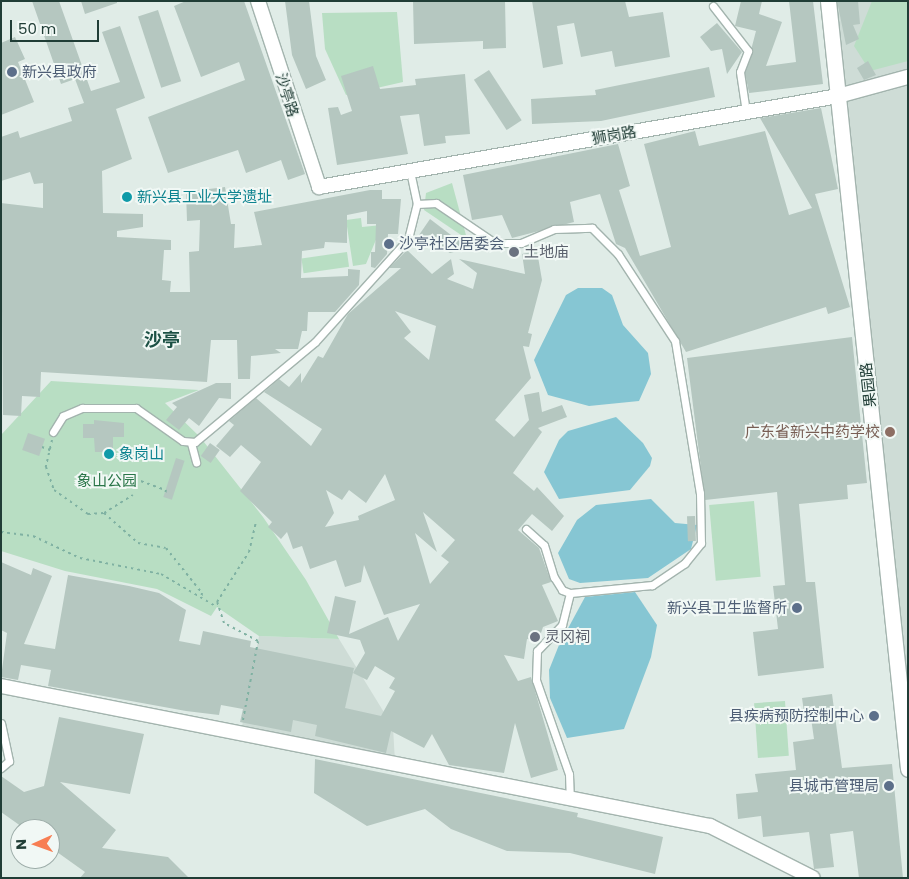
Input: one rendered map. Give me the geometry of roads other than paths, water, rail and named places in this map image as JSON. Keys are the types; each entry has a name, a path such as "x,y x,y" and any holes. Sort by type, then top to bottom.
{"street":[{"name":"沙亭路","path":"258,1 319,188"},
{"name":"果园路","path":"828,1 908,769"},
{"name":"狮岗路","path":"319,188 838,96 908,76"},
{"path":"1,686 710,826 813,878"}],"lane":[{"path":"713,6 748,51 740,72 746,112"},
{"path":"191,443 315,342 408,238 417,204 410,171"},
{"path":"417,204 436,203 495,243 520,243 554,229 592,228 618,254 675,341 700,493 701,543 685,563 652,585 570,593 562,590 554,577 544,546 526,529"},
{"path":"53,432 63,416 76,410 136,408 191,443 196,462"},
{"path":"570,593 562,625 537,651 536,680 568,774 570,797"},
{"path":"1,723 9,761 1,768"}],"water":[{"path":"578,288 602,288 612,295 623,325 648,353 651,374 639,401 589,406 548,395 534,360 566,295"},
{"path":"616,417 643,443 652,458 650,466 630,490 559,499 544,472 559,440 568,431"},
{"path":"651,499 675,523 697,525 691,549 648,578 580,583 569,579 558,553 577,520 596,505"},
{"path":"635,592 657,625 651,657 624,729 567,738 550,698 549,670 559,645 585,597"}],"place":[{"name":"新兴县政府","path":"12,72"},
{"name":"新兴县工业大学遗址","path":"127,197"},
{"name":"沙亭社区居委会","path":"389,244"},
{"name":"土地庙","path":"514,252"},
{"name":"广东省新兴中药学校","path":"890,432"},
{"name":"象岗山","path":"109,454"},
{"name":"新兴县卫生监督所","path":"797,608"},
{"name":"灵冈祠","path":"535,637"},
{"name":"县疾病预防控制中心","path":"874,716"},
{"name":"县城市管理局","path":"889,786"}],"district":[{"name":"沙亭","path":"162,340"}],"park label":[{"name":"象山公园","path":"107,481"}]}
